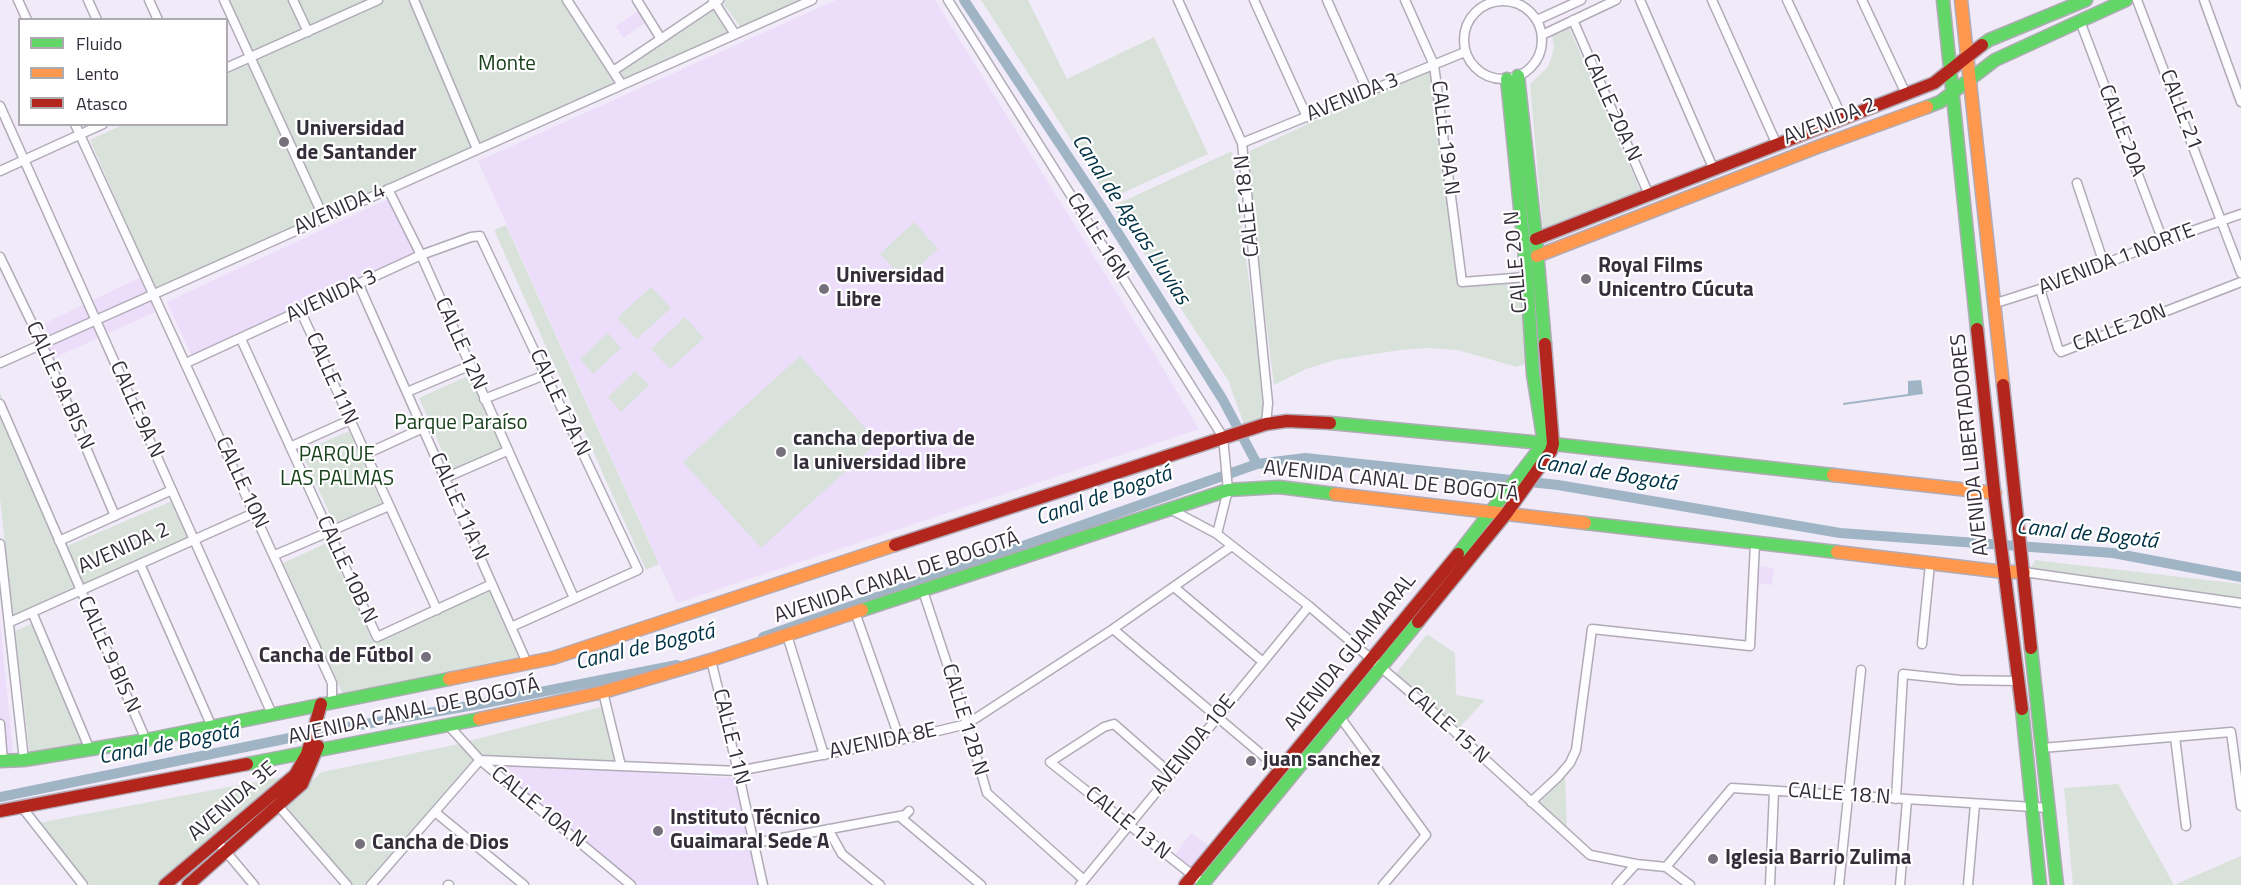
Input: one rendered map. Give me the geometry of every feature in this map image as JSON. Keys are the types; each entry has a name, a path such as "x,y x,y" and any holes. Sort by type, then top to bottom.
{"main road":[{"name":"AVENIDA LIBERTADORES","path":"1943,0 1995,496 2019,681 2040,885"},
{"name":"AVENIDA LIBERTADORES","path":"1961,0 2024,569 2056,885"},
{"name":"AVENIDA 2","path":"1536,239 1934,83 1951,71 1968,54 1989,40 2086,0"},
{"name":"AVENIDA 2","path":"1537,256 1940,102 1995,60 2126,0"},
{"name":"CALLE 20 N","path":"1512,78 1536,239 1547,447"},
{"name":"CALLE 20 N","path":"1512,78 1533,374 1547,447"},
{"name":"AVENIDA CANAL DE BOGOTÁ","path":"2,761 24,760 146,740 564,654 1261,426 1287,421 1324,422 1995,496"},
{"name":"AVENIDA GUAIMARAL","path":"1189,880 1280,770 1376,663 1502,509 1547,447"},
{"name":"AVENIDA CANAL DE BOGOTÁ","path":"0,811 314,746 449,726 603,692 711,660 923,591 1168,508 1228,485 1279,487 1502,509 1930,564 2024,569"},
{"name":"AVENIDA GUAIMARAL","path":"1204,885 1340,717 1376,663"},
{"name":"AVENIDA 3E","path":"188,885 226,852 275,802 314,746 326,703"},
{"name":"AVENIDA 3E","path":"165,885 218,842 275,802"}],"street":[{"path":"18,0 26,18"},
{"path":"88,0 96,18"},
{"path":"149,0 157,18"},
{"path":"224,0 324,218"},
{"path":"293,0 308,32"},
{"path":"228,67 378,0"},
{"path":"414,0 477,149"},
{"path":"567,0 622,85"},
{"path":"637,0 661,39"},
{"name":"AVENIDA 4","path":"0,363 812,0"},
{"name":"CALLE 16N","path":"948,0 1227,439 1228,485"},
{"name":"CALLE 18 N","path":"1178,0 1242,143 1268,403 1261,426"},
{"path":"1254,0 1307,117"},
{"path":"1327,0 1368,92"},
{"name":"CALLE 19A N","path":"1405,0 1434,65 1462,282 1527,277"},
{"path":"1473,0 1477,9"},
{"path":"1504,0 1523,6 1537,20 1542,34 1542,47 1537,59 1529,69 1512,78 1494,78 1481,73 1465,52 1464,29 1469,18 1477,9 1491,1 1504,0"},
{"path":"1537,20 1566,3 1581,0"},
{"path":"1542,34 1616,0"},
{"path":"1640,0 1714,170"},
{"path":"1712,0 1778,145"},
{"path":"1787,0 1843,119"},
{"path":"1862,0 1906,94"},
{"name":"CALLE 21","path":"2137,0 2241,273"},
{"path":"2204,0 2241,102"},
{"path":"613,71 716,1 735,34"},
{"name":"CALLE 20A N","path":"1573,20 1649,195"},
{"name":"CALLE 20A","path":"2080,21 2163,241"},
{"name":"AVENIDA 3","path":"1242,143 1465,52"},
{"name":"CALLE 9A N","path":"0,106 272,714"},
{"path":"76,126 153,294"},
{"path":"0,171 99,126"},
{"path":"2077,183 2104,264"},
{"name":"CALLE 12N","path":"388,189 421,255 574,598"},
{"name":"AVENIDA 1 NORTE","path":"1993,304 2040,290 2163,241 2241,214"},
{"name":"AVENIDA 3","path":"186,363 421,255 471,237 480,236"},
{"name":"CALLE 12A N","path":"480,236 638,570 574,598"},
{"name":"CALLE 9A BIS N","path":"0,257 42,344 115,516"},
{"name":"CALLE 20N","path":"2040,290 2061,352 2241,282"},
{"name":"CALLE 11A N","path":"358,285 527,663"},
{"name":"CALLE 10N","path":"153,294 332,683 326,703"},
{"name":"CALLE 11N","path":"301,312 437,610"},
{"name":"CALLE 10B N","path":"242,339 377,637 437,610"},
{"path":"407,392 469,366"},
{"path":"484,399 545,375"},
{"name":"CALLE 9 BIS N","path":"0,404 146,740"},
{"path":"290,447 350,420"},
{"path":"366,454 423,428"},
{"path":"446,478 507,451"},
{"path":"1217,534 1228,485"},
{"path":"59,541 172,490"},
{"path":"275,555 389,506"},
{"name":"CALLE 15 N","path":"1168,508 1217,534 1309,606 1590,855 1666,867"},
{"name":"AVENIDA 2","path":"10,622 254,513"},
{"path":"1531,802 1558,777 1570,763 1576,750 1592,629 1750,646 1755,543"},
{"path":"0,544 24,760"},
{"name":"AVENIDA 8E","path":"480,760 738,771 900,740 967,724 1113,629 1232,546"},
{"path":"140,564 212,727"},
{"path":"1922,645 1930,564"},
{"name":"AVENIDA CANAL DE BOGOTÁ","path":"2024,569 2241,603"},
{"path":"437,610 492,584"},
{"path":"1174,587 1263,662"},
{"name":"CALLE 12B N","path":"923,591 987,793 1082,883"},
{"path":"511,627 574,598"},
{"name":"AVENIDA 10E","path":"1082,883 1309,606"},
{"path":"32,612 90,750"},
{"path":"855,612 900,740"},
{"path":"1113,629 1280,770"},
{"path":"787,635 824,755"},
{"name":"CALLE 11N","path":"711,660 763,885"},
{"path":"1839,885 1860,670"},
{"path":"1896,799 1903,674 1960,680 2019,681"},
{"path":"603,692 621,766"},
{"path":"1340,717 1426,835 1383,885"},
{"name":"CALLE 13 N","path":"1171,774 1114,723 1050,762 1128,825 1189,880 1204,885"},
{"path":"0,724 2,761"},
{"name":"CALLE 10A N","path":"449,726 480,760 632,885"},
{"path":"2042,748 2231,732 2241,806"},
{"path":"2175,737 2186,826"},
{"path":"371,885 480,760"},
{"name":"CALLE 18 N","path":"1666,867 1732,788 2049,808"},
{"path":"1770,885 1774,791"},
{"path":"1900,885 1907,800"},
{"path":"275,802 347,885"},
{"path":"1968,885 1975,804"},
{"path":"21,806 83,885"},
{"path":"755,843 905,815 909,811"},
{"path":"435,812 524,885"},
{"path":"899,816 981,885"},
{"path":"828,829 842,854 880,885"},
{"path":"218,842 254,885"},
{"path":"1617,885 1636,864"},
{"path":"1666,867 1690,885"}],"shaded area":[{"name":"Universidad Libre","path":"836,0 935,0 1199,429 677,603 478,161"},
{"path":"638,11 645,23 623,38 616,26"},
{"path":"390,198 417,255 192,356 167,302"},
{"path":"141,277 155,312 52,359 39,326"},
{"path":"1758,566 1774,568 1772,585 1758,583"},
{"path":"0,621 14,762 0,763"},
{"name":"Instituto Técnico Guaimaral Sede A","path":"488,763 735,778 758,885 635,885"},
{"path":"1191,833 1209,846 1192,870 1174,856"}],"green space":[{"name":"Universidad de Santander","path":"220,0 567,0 622,85 157,294 90,140 120,126 228,126 228,74 249,63"},
{"path":"725,0 803,0 741,28 722,2"},
{"path":"981,0 1028,0 1067,79 1154,37 1208,154 1109,199"},
{"path":"716,6 733,30 624,80 617,71"},
{"path":"1568,25 1641,192 1543,231 1530,84 1547,68 1554,47 1552,36"},
{"path":"1429,67 1458,285 1523,279 1527,363 1517,367 1458,350 1427,348 1400,350 1335,360 1306,369 1274,385 1249,187 1250,151"},
{"path":"1232,151 1265,405 1265,415 1260,420 1244,424 1228,380 1113,206"},
{"path":"914,222 938,249 904,280 880,254"},
{"path":"506,225 659,564 646,570 494,230"},
{"path":"651,287 671,308 637,339 617,318"},
{"path":"685,317 704,338 670,369 651,349"},
{"path":"608,333 621,348 593,374 580,359"},
{"name":"cancha deportiva de la universidad libre","path":"800,356 878,442 761,548 683,462"},
{"path":"635,371 649,385 621,412 608,397"},
{"name":"Parque Paraíso","path":"470,375 503,451 452,473 419,398"},
{"path":"0,393 65,547 172,501 192,540 13,617 0,498"},
{"name":"PARQUE LAS PALMAS","path":"349,431 383,506 336,527 301,452"},
{"path":"327,543 373,642 489,591 519,659 347,703 283,563"},
{"path":"2035,560 2241,584 2241,599 2030,569"},
{"path":"34,623 85,746 30,756 15,631"},
{"path":"1427,634 1455,653 1456,695 1485,700 1458,729 1395,675"},
{"path":"605,706 617,761 482,757 465,742"},
{"name":"Cancha de Dios","path":"459,744 475,760 367,885 351,885 284,804 322,772"},
{"path":"1565,772 1567,833 1534,803"},
{"path":"282,777 161,885 90,885 38,823"},
{"path":"2118,784 2174,885 2073,885 2064,788"},
{"path":"2241,856 2241,885 2174,885"}],"water":[{"path":"1921,380 1923,394 1843,405 1843,403 1908,394 1908,381"}],"waterway":[{"name":"Canal de Aguas Lluvias","path":"964,0 1101,206 1223,400 1257,464"},
{"name":"Canal de Bogotá","path":"763,637 1257,464 1305,458 1558,485 1840,533 2113,553 2241,577"},
{"name":"Canal de Bogotá","path":"0,797 314,733 480,704 677,665"}],"traffic: fast":[{"path":"1943,0 1977,329"},
{"path":"1982,45 1989,40 2086,0"},
{"path":"1927,107 1940,102 1995,60 2126,0"},
{"path":"1518,76 1545,344"},
{"path":"1458,554 1544,443 1533,374 1527,277 1507,79"},
{"path":"1330,423 1553,444 1833,475"},
{"path":"862,610 1228,490 1279,487 1335,494"},
{"path":"1585,523 1837,552"},
{"path":"1202,885 1418,622"},
{"path":"2031,648 2057,885"},
{"path":"0,761 24,760 146,740 449,679"},
{"path":"2022,709 2040,885"},
{"path":"247,764 479,719"}],"traffic: slow":[{"path":"1961,0 2003,385"},
{"path":"1537,256 1927,107"},
{"path":"1833,475 1995,493"},
{"path":"1335,494 1585,523"},
{"path":"449,679 553,658 895,545"},
{"path":"1837,552 2004,572 2024,572"},
{"path":"479,719 603,692 711,660 862,610"}],"traffic: jam":[{"path":"1536,239 1934,83 1982,45"},
{"path":"1977,329 1995,500 2022,709"},
{"path":"1418,622 1506,514 1551,451 1553,444 1545,344"},
{"path":"2003,385 2031,648"},
{"path":"895,545 1266,424 1287,421 1330,423"},
{"path":"1185,885 1458,554"},
{"path":"165,885 295,775 307,754 321,704"},
{"path":"188,885 302,784 318,746"},
{"path":"0,811 247,764"}],"place":[{"name":"Universidad de Santander","path":"284,142"},
{"name":"Royal Films Unicentro Cúcuta","path":"1586,279"},
{"name":"Universidad Libre","path":"824,289"},
{"name":"cancha deportiva de la universidad libre","path":"781,452"},
{"name":"Cancha de Fútbol","path":"426,657"},
{"name":"juan sanchez","path":"1251,761"},
{"name":"Instituto Técnico Guaimaral Sede A","path":"658,831"},
{"name":"Cancha de Dios","path":"360,844"},
{"name":"Iglesia Barrio Zulima","path":"1713,859"}],"park label":[{"name":"Monte","path":"507,65"}]}
